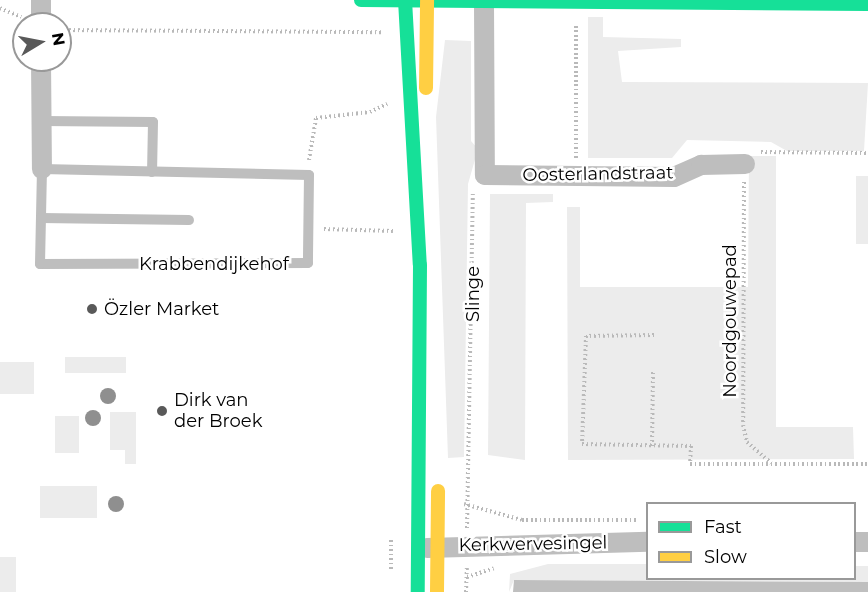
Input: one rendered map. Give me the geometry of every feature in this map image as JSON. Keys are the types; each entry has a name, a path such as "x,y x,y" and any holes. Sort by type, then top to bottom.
{"street":[{"path":"362,0 868,4"},
{"path":"405,2 420,265 418,592"},
{"path":"427,2 424,133 436,389"},
{"path":"484,2 485,175"},
{"name":"Krabbendijkehof","path":"41,72 42,169"},
{"name":"Oosterlandstraat","path":"485,175 674,177 701,165 744,164"},
{"path":"437,470 439,547 437,592"},
{"name":"Kerkwervesingel","path":"418,549 468,544 646,542"}],"lane":[{"path":"42,121 153,122 152,172"},
{"name":"Krabbendijkehof","path":"42,169 309,175 308,263 40,264 42,169"},
{"path":"41,218 189,220"}],"path":[{"path":"576,3 576,176"},
{"path":"72,30 394,32"},
{"path":"309,162 316,118 370,112 394,103"},
{"path":"744,164 744,152 868,153"},
{"name":"Noordgouwepad","path":"744,164 743,425 747,442 774,464"},
{"name":"Slinge","path":"466,592 467,504 473,400 473,187 485,175"},
{"path":"308,228 393,231"},
{"path":"654,335 586,336 582,444 691,446 690,464 868,464"},
{"path":"652,446 653,372"},
{"name":"Kerkwervesingel","path":"467,504 522,520 646,520"}],"shaded area":[{"path":"588,17 603,17 603,37 681,39 681,47 618,51 622,82 868,83 864,151 787,151 771,142 687,140 672,158 588,158"},
{"path":"445,40 471,41 471,141 478,149 468,184 464,457 448,458 436,117"},
{"path":"749,156 776,156 776,427 853,427 854,459 568,460 567,207 580,207 580,287 748,287"},
{"path":"856,176 868,176 868,244 856,244"},
{"path":"490,194 553,194 553,202 526,203 525,460 488,455"},
{"path":"65,357 126,357 126,373 65,373"},
{"path":"0,362 34,362 34,394 0,394"},
{"path":"110,412 136,412 136,464 125,464 125,450 110,450"},
{"path":"55,416 79,416 79,453 55,453"},
{"path":"40,486 97,486 97,518 40,518"},
{"path":"0,557 16,557 16,592 0,592"},
{"path":"548,564 646,564 646,580 856,580 856,566 868,566 868,582 514,580 509,592 510,574"},
{"path":"514,580 868,582 868,592 513,592"}],"traffic: fast":[{"path":"361,0 868,4"},
{"path":"405,0 420,265 418,592"}],"traffic: slow":[{"path":"426,88 427,0"},
{"path":"437,592 438,491"}],"place":[{"name":"Özler Market","path":"92,309"},
{"name":"Dirk van der Broek","path":"162,411"}]}
